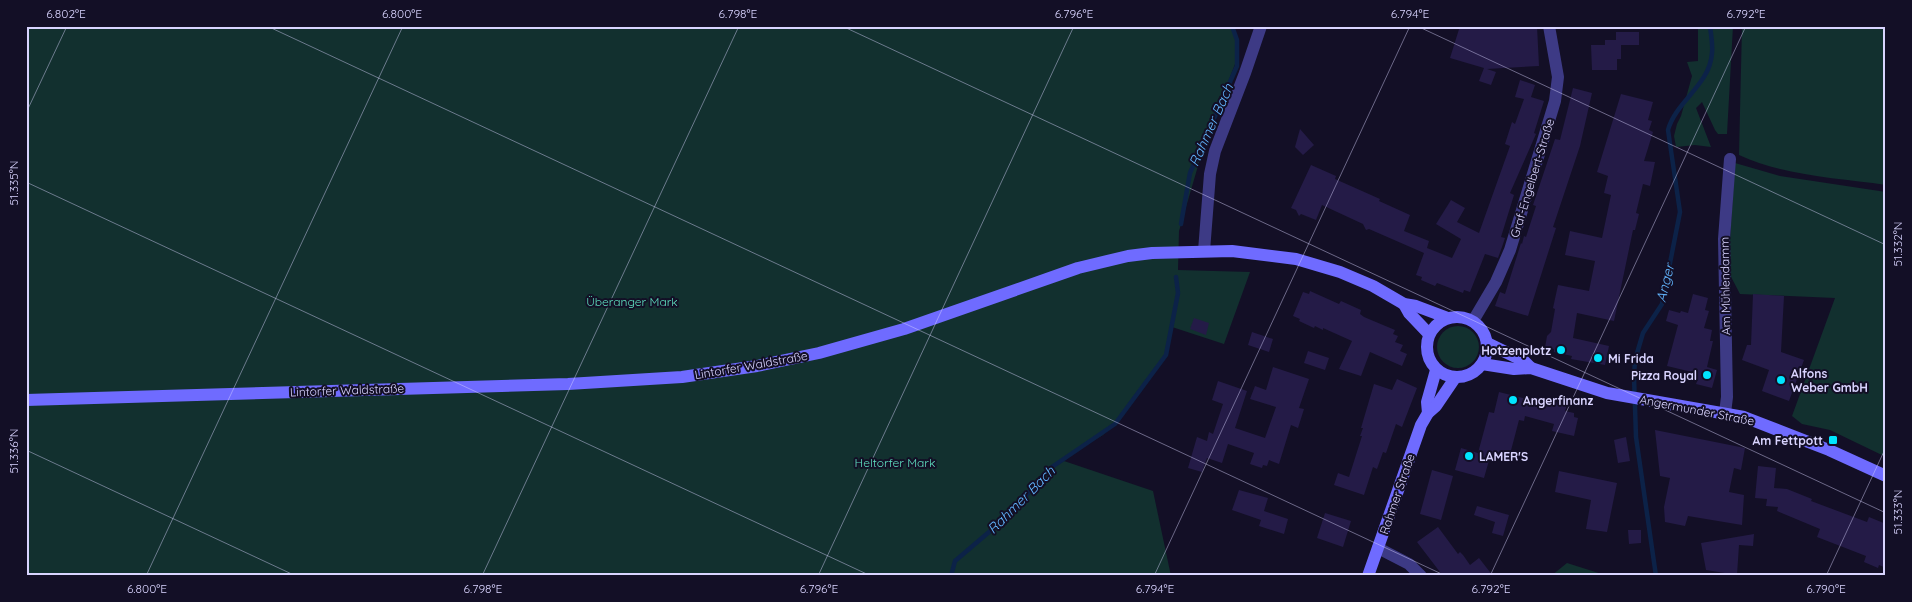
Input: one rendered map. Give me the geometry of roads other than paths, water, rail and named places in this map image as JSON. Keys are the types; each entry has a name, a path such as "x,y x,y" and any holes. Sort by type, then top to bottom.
{"main road":[{"name":"Lintorfer Waldstraße","path":"26,400 577,384 682,377 789,360 842,347 904,329 1050,277 1102,262 1152,253 1232,251 1272,255 1311,263 1373,286 1404,304 1416,306 1448,318"},
{"path":"1404,304 1409,313 1429,334"},
{"path":"1472,322 1465,318 1448,318 1440,322 1429,334 1426,345 1427,355 1436,370 1446,376 1455,378 1469,375 1482,364 1487,342"},
{"name":"Angermunder Straße","path":"1472,322 1480,328 1487,342 1524,361 1531,368"},
{"name":"Angermunder Straße","path":"1482,364 1514,370 1531,368 1608,393 1725,413 1762,423 1829,450 1886,476"},
{"name":"Rahmer Straße","path":"1428,413 1426,402 1436,370"},
{"name":"Rahmer Straße","path":"1368,576 1416,438 1428,413 1436,406 1455,378"}],"street":[{"path":"1204,251 1210,174 1215,151 1246,73 1261,26"},
{"name":"Graf-Engelbert-Straße","path":"1472,322 1496,282 1510,250 1555,101 1558,77 1549,26"},
{"name":"Am Mühlendamm","path":"1725,413 1727,397 1724,239 1730,159"},
{"path":"1378,548 1409,564 1421,576"}],"waterway":[{"name":"Rahmer Bach","path":"1181,224 1190,173 1237,66 1237,40 1232,26"},
{"name":"Anger","path":"1656,576 1636,437 1635,360 1643,333 1662,304 1680,212 1668,130 1678,110 1699,84 1710,64 1712,50 1710,26"},
{"name":"Rahmer Bach","path":"951,576 955,561 1009,515 1049,469 1115,424 1166,355 1178,293 1176,277"}],"place":[{"name":"Hotzenplotz","path":"1561,350"},
{"name":"Mi Frida","path":"1598,358"},
{"name":"Pizza Royal","path":"1707,375"},
{"name":"Alfons Weber GmbH","path":"1781,380"},
{"name":"Angerfinanz","path":"1513,400"},
{"name":"Am Fettpott","path":"1833,440"},
{"name":"LAMER'S","path":"1469,456"}],"park label":[{"name":"Überanger Mark","path":"632,301"},
{"name":"Heltorfer Mark","path":"895,462"}]}
